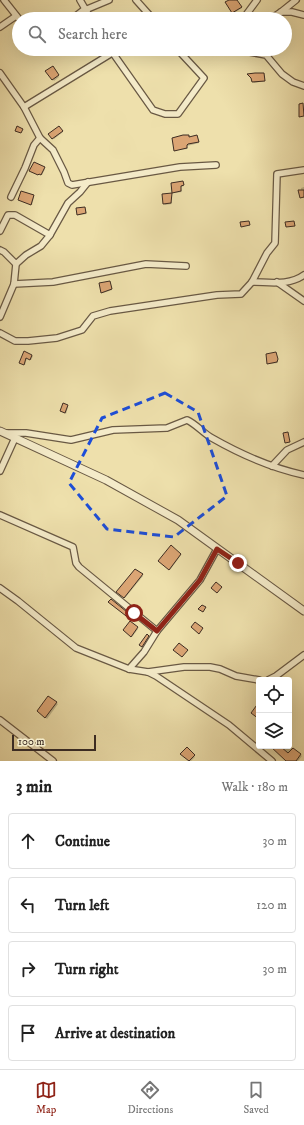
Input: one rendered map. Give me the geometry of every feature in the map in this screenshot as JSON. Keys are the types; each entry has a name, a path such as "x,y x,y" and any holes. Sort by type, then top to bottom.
{"street":[{"path":"4,0 13,12"},
{"path":"80,0 85,10"},
{"path":"82,12 110,0"},
{"path":"136,0 147,12"},
{"path":"248,12 257,0"},
{"path":"281,12 296,0"},
{"path":"281,12 292,12 304,15"},
{"path":"0,27 12,21"},
{"path":"24,107 103,56"},
{"path":"115,56 153,110 166,114 178,114 204,78 184,56"},
{"path":"267,56 282,74 293,82 304,86"},
{"path":"0,73 24,107 40,138 53,150 68,183 72,185 88,181 180,167 216,164"},
{"path":"0,80 7,82"},
{"path":"11,197 26,168 34,145 40,138"},
{"path":"0,333 15,341 57,338 82,330 93,316 110,311 162,302 217,295 241,294 252,282 267,253 275,243 277,174 304,170"},
{"path":"0,317 14,284 16,264 26,255 41,246 50,235 68,203 80,192 88,181"},
{"path":"0,231 8,215 11,214 50,235"},
{"path":"0,250 16,264"},
{"path":"14,284 53,282 146,264 186,266"},
{"path":"252,282 294,280 304,275"},
{"path":"277,282 304,301"},
{"path":"2,432 26,433 71,440 113,430 166,428 187,420 213,439 284,471 304,475"},
{"path":"2,432 120,488 178,520 304,611"},
{"path":"0,471 15,438"},
{"path":"272,466 287,450 304,442"},
{"path":"0,514 73,547 76,563 79,567 157,631"},
{"path":"129,669 144,652 157,631 200,580 217,549"},
{"path":"0,588 76,648 129,669 148,672 184,667 210,667 220,669 236,676 256,679"},
{"path":"274,677 304,655"},
{"path":"148,672 164,681 229,725 272,761"},
{"path":"0,720 53,761"}],"highlighted area":[{"path":"165,393 198,412 227,496 174,537 107,529 69,483 102,418"}],"building":[{"path":"229,0 237,0 242,7 231,12 225,2"},
{"path":"53,66 59,75 52,80 45,71"},
{"path":"264,73 265,81 252,82 251,78 247,74"},
{"path":"303,103 304,116 299,117 299,104"},
{"path":"17,126 23,129 21,133 15,131"},
{"path":"59,126 63,131 52,139 48,134"},
{"path":"189,135 189,137 197,135 199,142 188,144 187,148 174,151 172,138"},
{"path":"34,162 45,167 41,175 29,171"},
{"path":"183,181 184,185 181,186 181,191 172,193 171,183"},
{"path":"298,190 304,190 304,197 300,198"},
{"path":"21,191 34,195 31,205 18,200"},
{"path":"172,193 171,203 163,204 162,194"},
{"path":"85,207 86,213 77,215 76,208"},
{"path":"249,221 250,225 241,227 240,222"},
{"path":"294,221 295,226 286,227 285,222"},
{"path":"110,281 112,289 101,293 99,283"},
{"path":"24,351 32,355 30,360 26,358 24,365 19,363"},
{"path":"276,352 278,359 277,362 267,364 266,354"},
{"path":"63,403 68,405 65,413 60,411"},
{"path":"288,432 290,442 285,443 283,433"},
{"path":"171,545 181,554 169,570 158,561"},
{"path":"135,569 143,574 124,598 116,592"},
{"path":"216,582 222,587 217,593 211,588"},
{"path":"111,599 132,616 130,619 108,602"},
{"path":"202,605 206,607 203,612 198,609"},
{"path":"130,621 138,627 131,637 123,630"},
{"path":"195,622 203,628 199,634 191,627"},
{"path":"147,634 149,636 142,647 139,645"},
{"path":"179,643 188,650 182,657 173,650"},
{"path":"48,696 57,702 45,718 37,711"},
{"path":"256,706 256,717 251,713"},
{"path":"187,747 195,755 189,761 180,754"},
{"path":"293,748 301,754 296,761 286,761 273,749 283,749 288,753"}],"route":[{"path":"134,613 157,631 178,608 200,580 217,549 238,563"}]}
